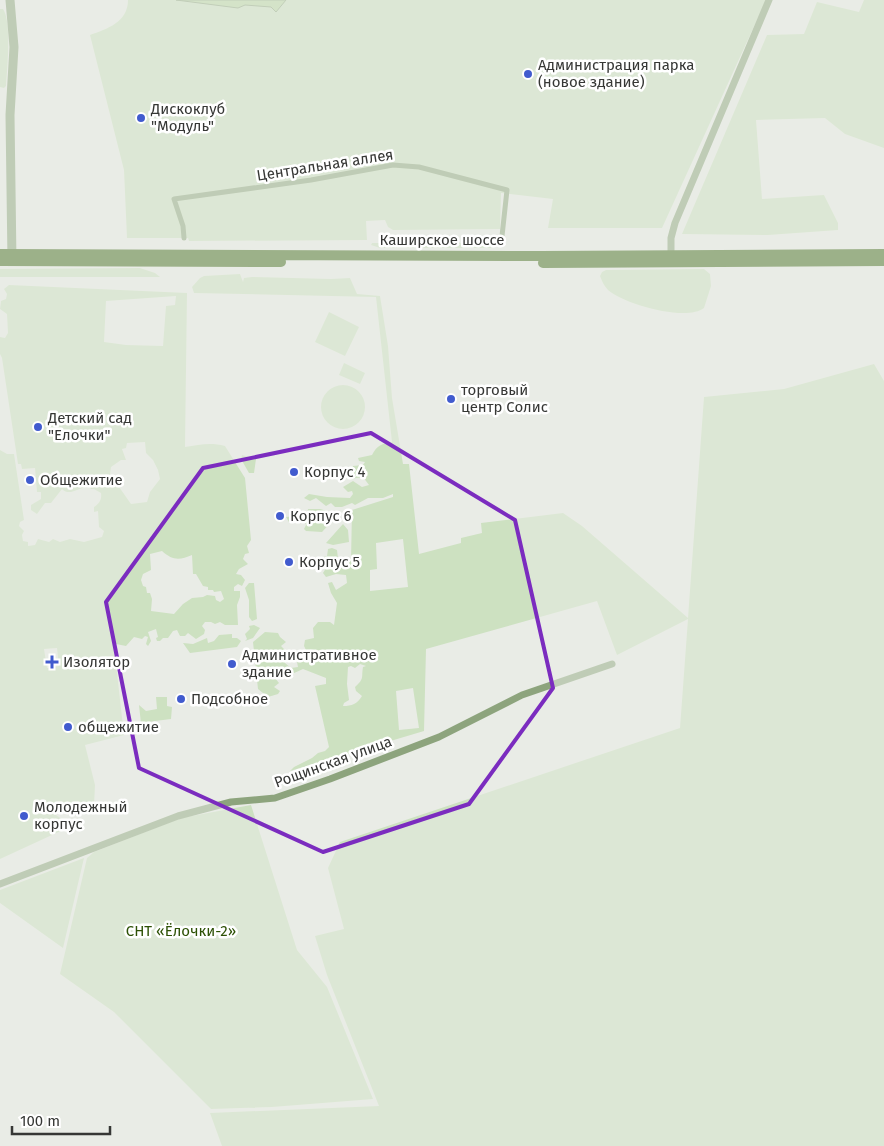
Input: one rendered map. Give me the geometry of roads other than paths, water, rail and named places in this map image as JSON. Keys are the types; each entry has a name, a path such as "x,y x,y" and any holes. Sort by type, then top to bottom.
{"main road":[{"name":"Каширское шоссе","path":"0,254 12,258"},
{"name":"Каширское шоссе","path":"671,259 884,254"},
{"name":"Каширское шоссе","path":"0,261 12,258 884,261"}],"street":[{"path":"10,0 14,47 10,115 12,258"},
{"path":"671,259 672,233 675,223 769,0"},
{"name":"Центральная аллея","path":"184,238 183,226 174,199 302,182 393,165 419,167 507,190 502,236"},
{"name":"Рощинская улица","path":"0,884 178,816 231,802 275,798 330,779 439,737 522,695 612,664"}],"place":[{"name":"Администрация парка (новое здание)","path":"528,74"},
{"name":"Дискоклуб \"Модуль\"","path":"141,118"},
{"name":"торговый центр Солис","path":"451,399"},
{"name":"Детский сад \"Елочки\"","path":"38,427"},
{"name":"Корпус 4","path":"294,472"},
{"name":"Общежитие","path":"30,480"},
{"name":"Корпус 6","path":"280,516"},
{"name":"Корпус 5","path":"289,562"},
{"name":"Изолятор","path":"52,662"},
{"name":"Административное здание","path":"232,664"},
{"name":"Подсобное","path":"181,699"},
{"name":"общежитие","path":"68,727"},
{"name":"Молодежный корпус","path":"24,816"}],"park label":[{"name":"СНТ «Ёлочки-2»","path":"181,931"}]}
